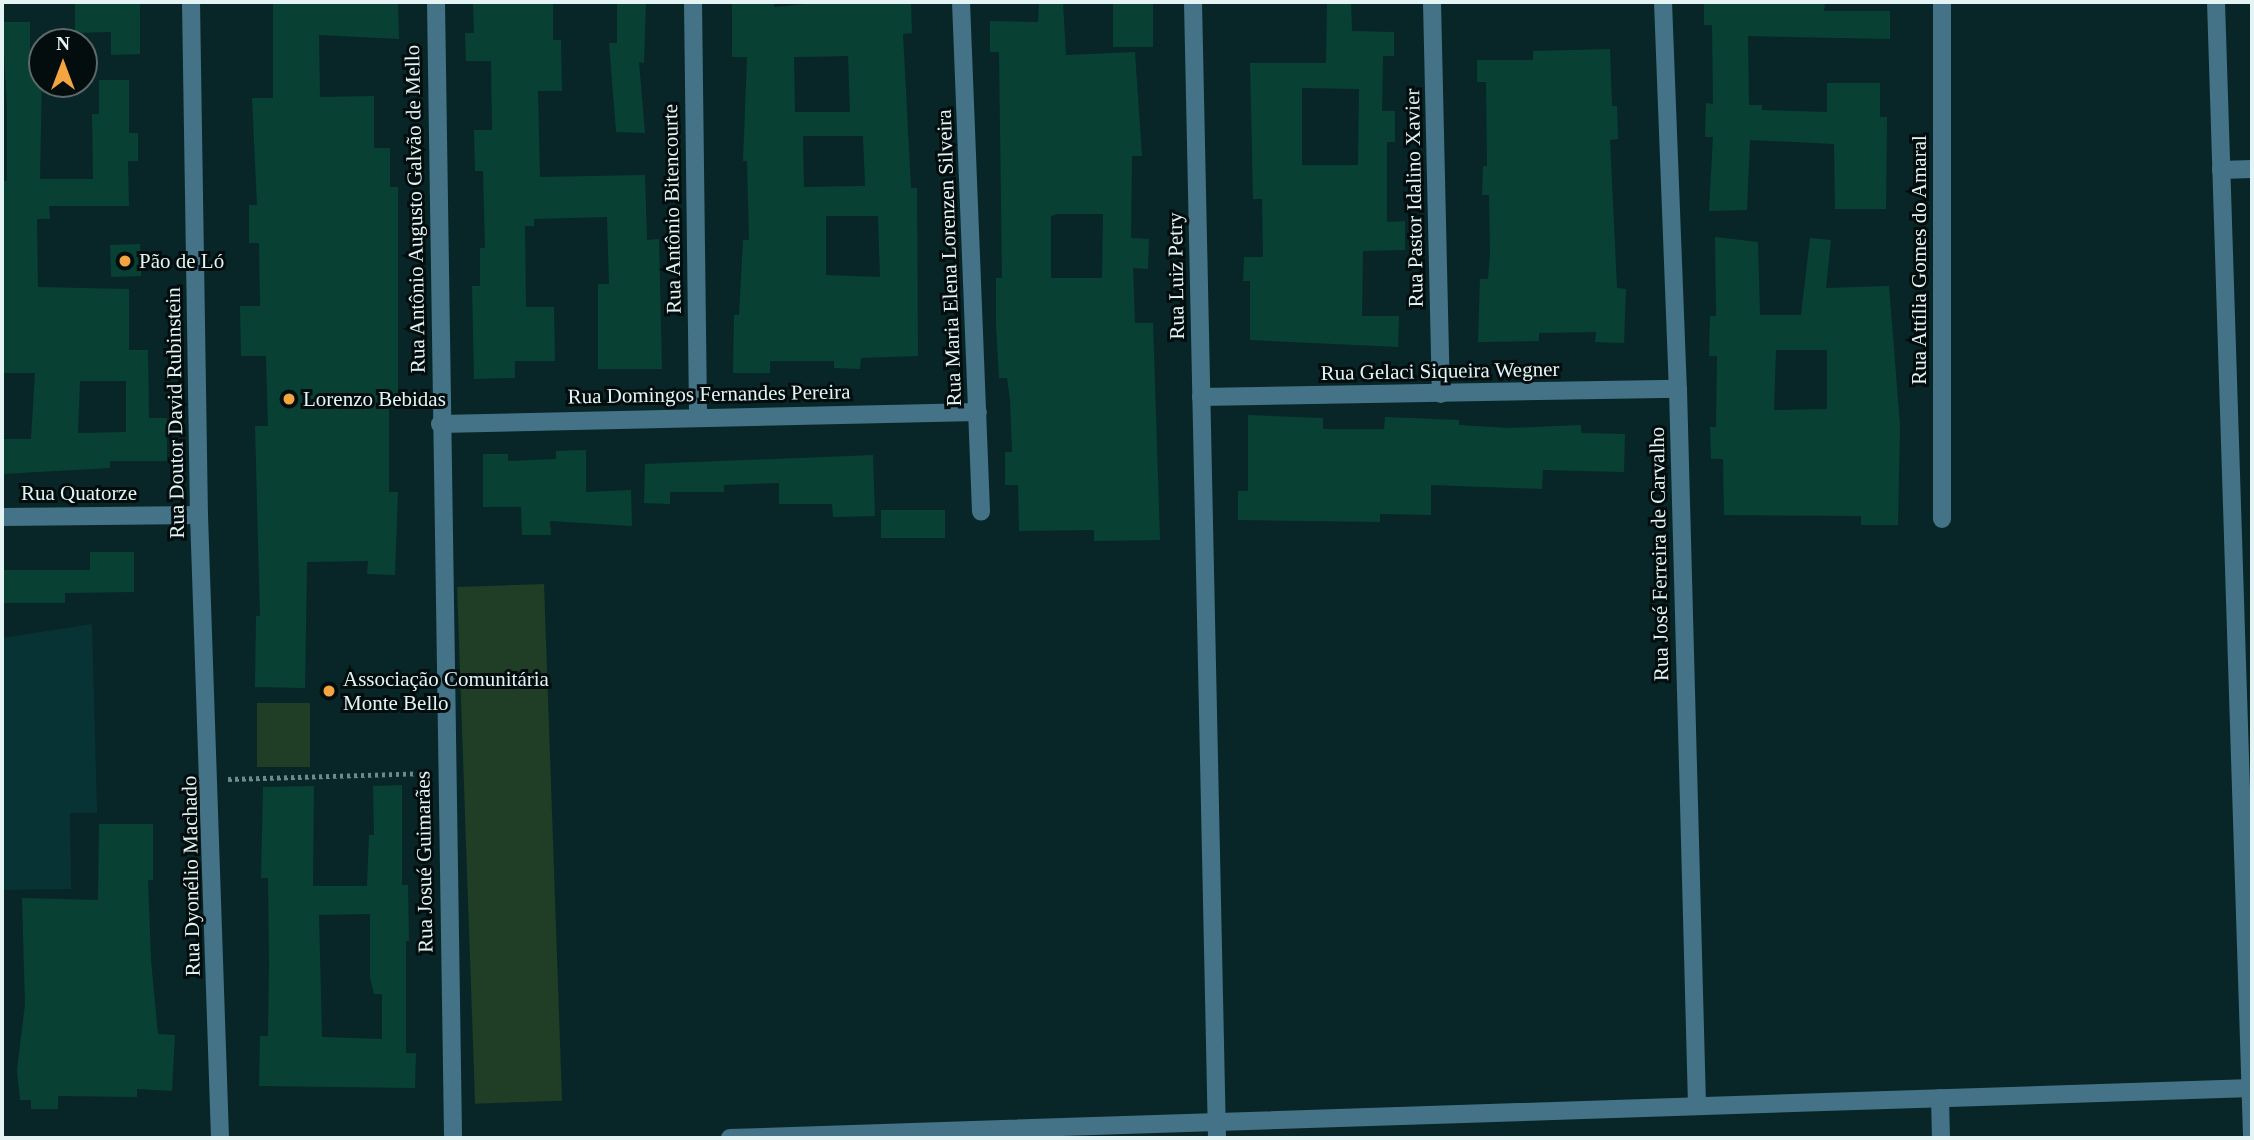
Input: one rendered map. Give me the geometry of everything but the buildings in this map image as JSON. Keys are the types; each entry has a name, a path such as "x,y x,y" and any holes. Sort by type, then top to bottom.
{"street":[{"name":"Rua Doutor David Rubinstein","path":"191,2 199,515 204,614"},
{"name":"Rua Antônio Augusto Galvão de Mello","path":"436,2 442,585"},
{"name":"Rua Antônio Bitencourte","path":"693,2 698,415"},
{"name":"Rua Maria Elena Lorenzen Silveira","path":"961,2 981,512"},
{"name":"Rua Luiz Petry","path":"1193,2 1217,1130"},
{"name":"Rua Pastor Idalino Xavier","path":"1432,2 1441,394"},
{"name":"Rua José Ferreira de Carvalho","path":"1663,2 1678,389 1697,1106"},
{"name":"Rua Attília Gomes do Amaral","path":"1942,2 1942,519"},
{"path":"2216,2 2252,1138"},
{"path":"2221,170 2252,169"},
{"name":"Rua Gelaci Siqueira Wegner","path":"1201,397 1678,389"},
{"name":"Rua Domingos Fernandes Pereira","path":"440,425 698,415 978,412"},
{"name":"Rua Quatorze","path":"2,517 199,515"},
{"name":"Rua Josué Guimarães","path":"442,585 453,1138"},
{"name":"Rua Dyonélio Machado","path":"204,614 212,780 220,1138"},
{"path":"730,1138 1217,1130 1697,1106 2251,1088"},
{"path":"1940,1098 1941,1138"}],"path":[{"path":"212,780 444,772"}],"shaded area":[{"path":"92,624 97,813 70,813 71,889 2,890 2,638"}],"green space":[{"path":"544,584 562,1101 475,1104 457,587"},
{"path":"257,703 310,703 310,767 257,767"}],"place":[{"name":"Pão de Ló","path":"125,261"},
{"name":"Lorenzo Bebidas","path":"289,399"},
{"name":"Associação Comunitária Monte Bello","path":"329,691"}]}
